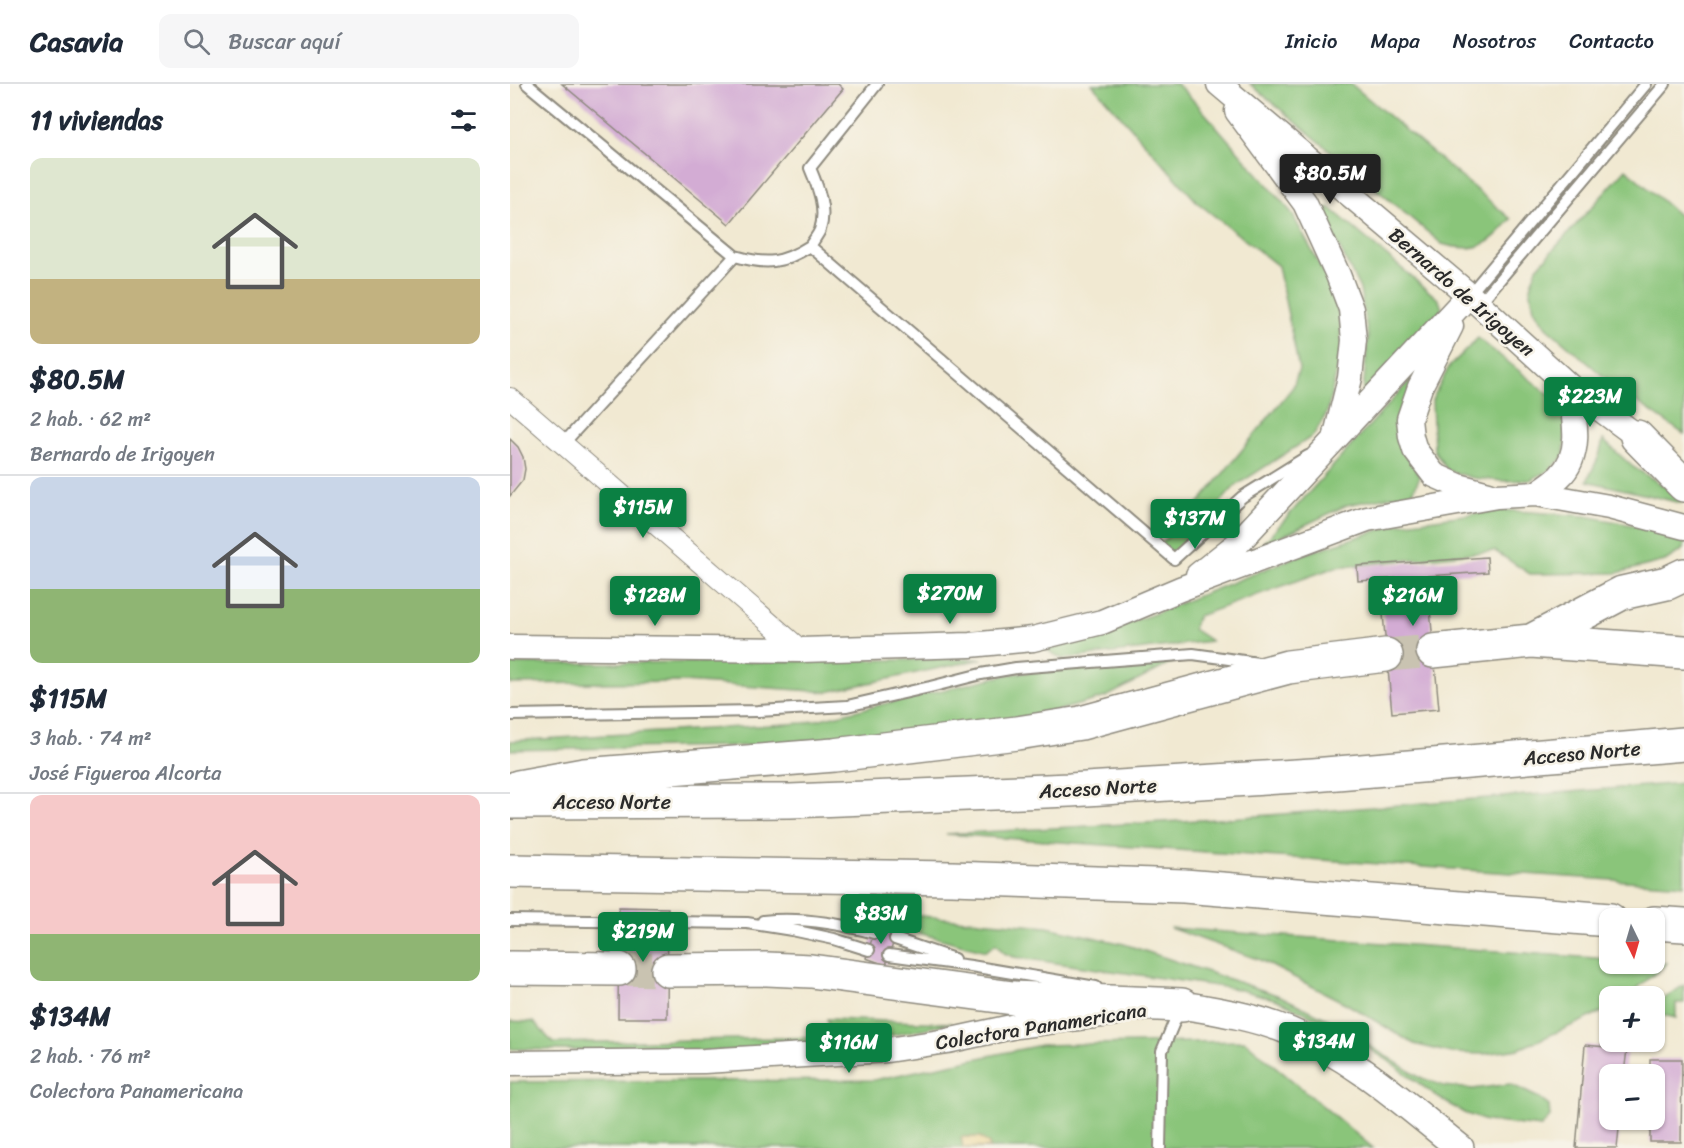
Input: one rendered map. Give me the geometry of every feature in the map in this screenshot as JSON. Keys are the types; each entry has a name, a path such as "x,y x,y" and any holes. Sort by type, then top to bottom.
{"highway":[{"path":"1637,437 1684,486"},
{"path":"1531,641 1622,593 1667,583 1684,575"},
{"path":"1433,651 1531,641 1684,652"},
{"path":"510,788 584,775 834,755 1017,733 1081,723 1288,667 1386,655"},
{"name":"Acceso Norte","path":"510,802 790,801 1070,790 1313,775 1684,744"},
{"path":"510,872 941,878 1184,886 1599,919"},
{"path":"1665,924 1684,926"},
{"path":"510,968 619,969"},
{"path":"668,970 811,971 1013,998 1182,1005"}],"main road":[{"name":"Colectora Panamericana","path":"1182,1005 1260,1021 1289,1031 1329,1050 1363,1072 1460,1148"}],"street":[{"name":"Bernardo de Irigoyen","path":"1218,84 1474,299 1569,386 1637,437 1684,468"},
{"path":"1218,84 1305,203 1351,309 1354,340 1350,378 1336,438"},
{"path":"1180,589 1236,545 1336,438 1474,299"},
{"path":"1474,299 1443,339 1420,387 1409,419 1411,437 1415,450 1434,475 1459,486 1497,496"},
{"path":"1536,494 1561,476 1575,442 1576,429 1569,386"},
{"path":"510,398 801,650"},
{"path":"510,647 801,650 970,645 1034,639 1102,622 1180,589 1367,519 1497,496 1536,494 1609,507 1684,527"},
{"name":"Colectora Panamericana","path":"510,1063 704,1062 887,1050 947,1041 1016,1026 1182,1005"}],"lane":[{"path":"527,84 735,256 771,263 792,258 810,246 820,230 823,208 819,188 810,168 877,84"},
{"path":"1474,299 1646,84"},
{"path":"1474,299 1665,84"},
{"path":"810,246 1174,559 1242,497 1336,438"},
{"path":"562,445 735,256"},
{"path":"510,715 758,711 847,706 981,674 1016,668 1193,654 1288,667"},
{"path":"510,920 747,923 779,920 811,921 843,925 874,933"},
{"path":"747,923 823,936 869,950"},
{"path":"895,939 971,966"},
{"path":"889,955 1116,990 1182,1005 1162,1050 1160,1148"}],"green space":[{"path":"1092,84 1177,84 1291,212 1330,284 1340,318 1342,348 1327,413 1313,436 1235,486 1174,555 1161,544 1204,497 1293,387 1299,369 1278,266 1198,203"},
{"path":"1250,84 1351,84 1511,219 1496,235 1482,245 1465,248 1442,244"},
{"path":"1626,169 1684,220 1684,434 1617,388 1546,327 1534,309 1530,287 1537,268"},
{"path":"1329,207 1439,300 1442,309 1363,394 1368,336 1360,289 1323,214"},
{"path":"1478,338 1567,409 1564,456 1550,470 1530,480 1503,481 1473,478 1447,470 1434,450 1432,400 1449,367"},
{"path":"1413,377 1405,453 1420,476 1413,492 1347,505 1261,546"},
{"path":"1603,440 1633,467 1682,497 1681,503 1587,481 1599,456"},
{"path":"1502,510 1586,516 1684,535 1684,549 1665,561 1617,573 1530,574 1495,551 1336,567 1198,616 1193,629 1211,641 1063,659 1046,650 1151,615 1298,556 1398,524"},
{"path":"982,659 827,692 683,682 510,684 510,664"},
{"path":"1177,660 1106,697 1017,722 801,745 510,750 510,741 804,723 1010,674"},
{"path":"1684,783 1684,885 946,834 1217,819"},
{"path":"853,910 1047,927 1124,944 1280,996 1329,1020 1419,1077 1444,1086 1473,1089 1510,1084 1537,1097 1549,1106 1550,1117 1541,1127 1486,1121 1464,1113 1439,1098 1386,1059 1332,1026 1278,1000 1237,989 1014,957 1004,953 996,944 986,951 866,919"},
{"path":"1170,928 1599,958 1599,974 1654,974 1640,986 1599,986 1599,1013 1519,1049 1484,1054 1451,1053 1414,1044 1347,1004 1260,960"},
{"path":"1684,985 1684,1003 1676,1003 1676,1018 1665,1015 1665,998"},
{"path":"827,1019 952,1023 861,1040 764,1049 594,1051 510,1049 510,1021 534,1022 553,1043 829,1037"},
{"path":"1245,1041 1373,1148 510,1148 510,1082 874,1080 1041,1045"}],"sand":[{"path":"961,1137 980,1137 989,1144 990,1148 963,1148"}],"building":[{"path":"562,84 838,84 843,89 729,224"},
{"path":"510,439 518,447 523,457 525,469 523,480 510,496"},
{"path":"1487,557 1488,572 1427,576 1439,709 1392,713 1380,581 1417,577 1358,581 1357,566"},
{"path":"619,907 668,908 667,1018 618,1018"},
{"path":"876,926 897,931 886,965 866,958"},
{"path":"1585,1045 1599,1046 1599,1052 1627,1052 1625,1064 1599,1064 1599,1130 1619,1130 1617,1148 1576,1148"},
{"path":"1650,1059 1682,1059 1681,1142 1650,1142 1650,1130 1665,1130 1665,1064 1650,1064"}],"tunnel":[{"path":"1386,655 1433,651"},
{"path":"619,969 668,970"}]}
